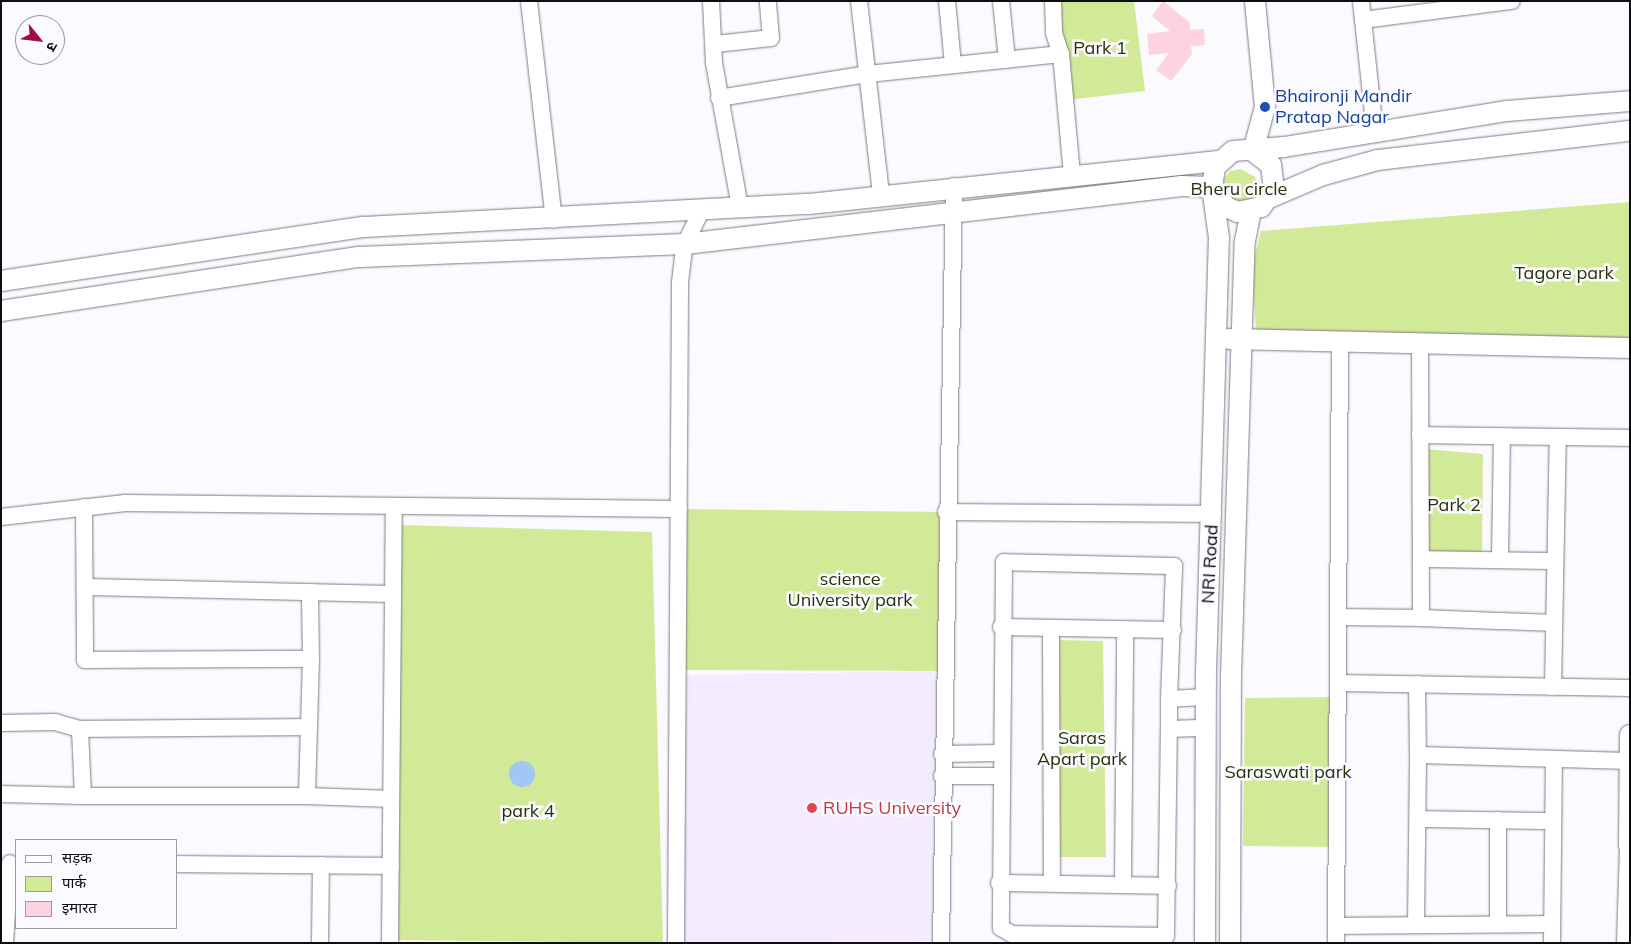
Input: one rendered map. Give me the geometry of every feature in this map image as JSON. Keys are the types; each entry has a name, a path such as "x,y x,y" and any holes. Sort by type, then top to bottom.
{"street":[{"path":"529,1 554,220"},
{"path":"711,1 716,44 714,63 740,208"},
{"path":"716,44 771,38 768,1"},
{"path":"859,1 882,194"},
{"path":"947,1 952,65"},
{"path":"1001,1 1007,60"},
{"path":"1053,1 1054,33 1061,54 1072,174"},
{"path":"1255,1 1265,107 1273,139 1284,147"},
{"path":"1361,1 1375,132"},
{"path":"1362,20 1512,1"},
{"path":"719,98 868,74 1061,54"},
{"path":"1,281 364,227 554,220 740,208 1218,161 1233,150 1253,151 1284,147 1507,111 1630,100"},
{"path":"1253,151 1265,107"},
{"path":"1218,161 1212,187 1226,207 1251,211 1269,198 1323,175 1378,160 1630,131"},
{"path":"1253,151 1271,165 1274,182 1269,198"},
{"path":"941,943 946,512 954,186"},
{"path":"1,311 360,257 684,244 1182,186 1212,187"},
{"name":"NRI Road","path":"1205,943 1205,697 1213,514 1219,238 1212,187"},
{"path":"676,943 680,282 684,244 701,211"},
{"name":"NRI Road","path":"1230,943 1231,676 1245,241 1251,211"},
{"path":"1217,339 1630,348"},
{"path":"1336,943 1340,341"},
{"path":"1420,343 1421,618"},
{"path":"1420,435 1630,438"},
{"path":"1500,560 1502,436"},
{"path":"1553,687 1558,437"},
{"path":"1,517 125,503 679,509"},
{"path":"84,507 86,660 311,659"},
{"path":"390,943 394,507"},
{"path":"946,512 1213,514"},
{"path":"1421,559 1555,560"},
{"path":"1004,562 1174,566 1173,630 1169,699 1166,936 1006,933 1001,928 999,883 999,753 1004,562"},
{"path":"84,587 393,594"},
{"path":"307,796 311,659 310,592"},
{"path":"1338,617 1554,623"},
{"path":"1001,627 1173,630"},
{"path":"1051,628 1052,883"},
{"path":"1123,883 1125,630"},
{"path":"1338,683 1630,688"},
{"path":"1416,924 1418,819 1417,684"},
{"path":"1169,699 1205,697"},
{"path":"1,723 56,722 80,728 309,727"},
{"path":"80,728 83,796"},
{"path":"1170,729 1205,728"},
{"path":"1628,943 1630,735"},
{"path":"942,754 999,753"},
{"path":"1418,755 1630,761"},
{"path":"1552,943 1554,759"},
{"path":"942,776 999,776"},
{"path":"1,794 307,796 392,799"},
{"path":"1418,819 1552,821"},
{"path":"1498,820 1498,924"},
{"path":"5,943 9,863"},
{"path":"178,864 391,866"},
{"path":"320,943 321,865"},
{"path":"999,883 1123,883 1168,886"},
{"path":"1336,926 1552,924"}],"shaded area":[{"name":"RUHS University","path":"943,671 937,941 683,943 684,675"}],"green space":[{"name":"Park 1","path":"1134,1 1145,91 1067,100 1053,2"},
{"name":"Bheru circle","path":"1241,169 1255,177 1259,194 1240,209 1219,185 1230,171"},
{"name":"Tagore park","path":"1630,202 1630,339 1256,331 1252,267 1261,231"},
{"name":"Park 2","path":"1425,449 1483,454 1482,556 1424,560"},
{"name":"science University park","path":"679,509 946,512 943,671 678,670"},
{"name":"park 4","path":"400,525 652,532 663,943 398,940"},
{"name":"Saras Apart park","path":"1059,640 1103,641 1106,857 1059,857"},
{"name":"Saraswati park","path":"1332,697 1331,847 1243,846 1245,698"}],"water":[{"path":"522,761 531,765 535,774 531,783 522,787 513,783 509,774 513,765"}],"building":[{"path":"1163,1 1190,23 1190,30 1204,29 1205,45 1191,46 1192,54 1171,81 1156,70 1169,53 1149,55 1147,34 1170,31 1152,16"}],"place":[{"name":"Bhaironji Mandir Pratap Nagar","path":"1265,107"},
{"name":"RUHS University","path":"812,808"}]}
